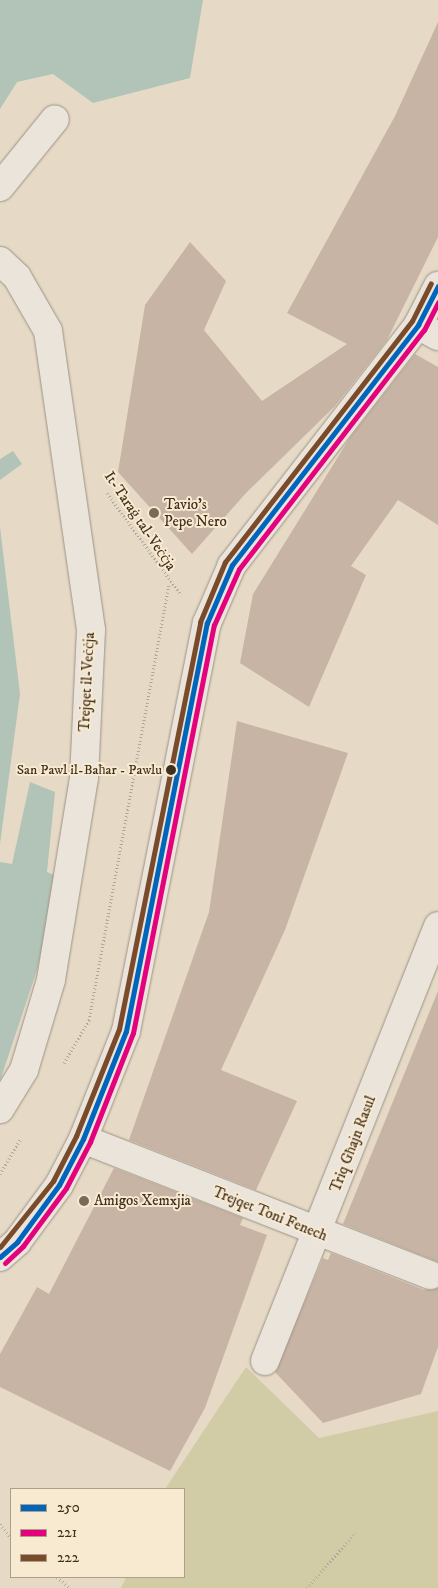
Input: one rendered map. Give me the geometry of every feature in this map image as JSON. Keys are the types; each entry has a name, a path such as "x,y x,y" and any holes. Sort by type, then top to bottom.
{"street":[{"path":"0,187 55,119"},
{"name":"Trejqet il-Veċċja","path":"0,261 17,277 48,331 91,630 84,778 51,980 24,1070 0,1109"},
{"path":"0,1257 17,1242 58,1185 83,1139 126,1031 207,623 232,565 428,331 438,286"},
{"name":"Triq Għajn Rasul","path":"265,1361 318,1234 438,926"},
{"name":"Trejqet Toni Fenech","path":"83,1139 318,1234 430,1275"}],"path":[{"name":"It-Taraġ tal-Veċċja","path":"101,484 169,583 207,623"},
{"path":"59,1072 89,1020 169,583"},
{"path":"0,1174 25,1132"},
{"path":"0,1524 10,1537"},
{"path":"307,1588 356,1532"},
{"path":"58,1578 70,1588"}],"shaded area":[{"path":"0,0 203,0 190,78 93,103 53,74 17,82 0,109"},
{"path":"13,451 22,464 0,480 0,459"},
{"path":"0,527 20,694 0,844"},
{"path":"30,782 55,792 47,872 59,877 37,970 0,1081 0,862 12,864"},
{"path":"246,1367 319,1438 438,1411 438,1588 121,1588 126,1578 185,1578 185,1488 166,1488"}],"building":[{"path":"438,22 438,237 387,340 335,406 246,493 192,554 118,472 145,305 190,242 226,281 204,330 262,401 347,344 287,313 395,116"},
{"path":"415,354 438,367 438,525 398,500 351,566 366,575 309,707 240,663 253,594 351,436"},
{"path":"237,721 348,753 285,930 221,1070 297,1101 256,1190 129,1140 209,912"},
{"path":"438,991 438,1262 343,1224"},
{"path":"114,1168 243,1218 240,1225 267,1235 205,1408 170,1471 0,1387 0,1354 37,1287 49,1294"},
{"path":"331,1253 424,1290 438,1288 438,1347 421,1394 323,1423 275,1372 323,1258 328,1260"}],"transit line":[{"name":"222","path":"0,1247 53,1181 76,1136 119,1029 200,622 225,562 412,321 431,283"},
{"name":"250","path":"0,1257 17,1242 59,1185 83,1139 126,1031 207,623 232,565 418,325 438,286"},
{"name":"221","path":"5,1263 23,1246 66,1188 90,1142 133,1033 214,625 239,569 424,330 438,302"}],"place":[{"name":"Tavio's Pepe Nero","path":"154,513"},
{"name":"San Pawl il-Baħar - Pawlu","path":"171,770"},
{"name":"Amigos Xemxjia","path":"84,1201"}]}
